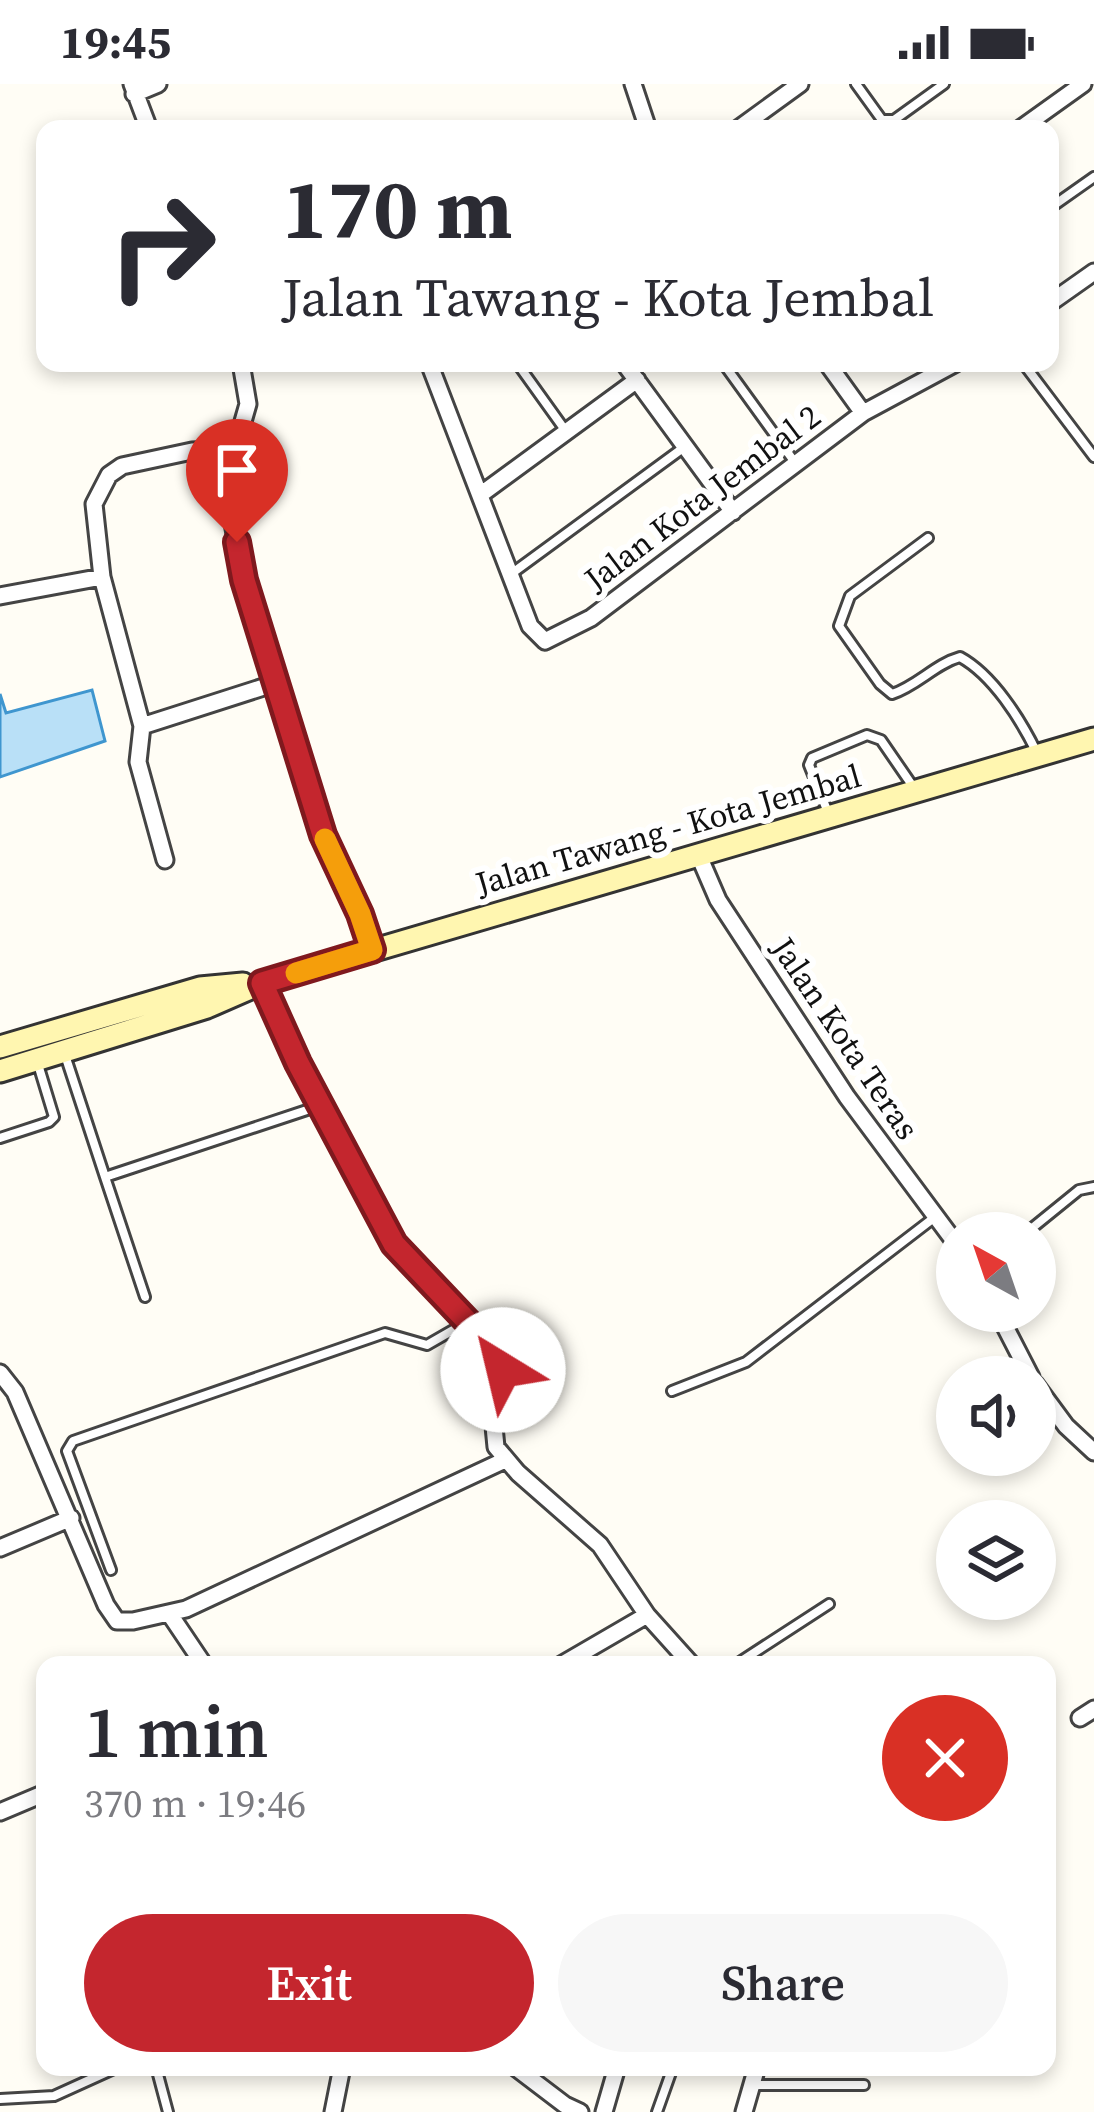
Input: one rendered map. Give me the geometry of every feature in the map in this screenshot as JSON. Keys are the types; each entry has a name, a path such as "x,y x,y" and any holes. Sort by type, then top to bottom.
{"main road":[{"name":"Jalan Tawang - Kota Jembal","path":"0,1071 207,1006 262,983 1094,739"},
{"name":"Jalan Tawang - Kota Jembal","path":"0,1047 200,988 262,983"}],"street":[{"path":"145,120 133,89 158,84"},
{"path":"633,84 644,120"},
{"path":"750,120 800,84"},
{"path":"1033,120 1083,84"},
{"path":"1059,297 1094,272"},
{"path":"243,372 248,404 228,474 244,580 323,835 372,950"},
{"path":"432,372 510,575"},
{"path":"631,372 733,512"},
{"path":"833,372 863,413"},
{"name":"Jalan Kota Jembal 2","path":"510,575 530,626 545,641 591,618 863,413 939,372"},
{"path":"480,495 637,380"},
{"path":"165,860 138,762 142,726 102,577 94,504 109,475 146,459 232,449"},
{"path":"0,596 102,577"},
{"path":"142,726 276,683"},
{"name":"Jalan Kota Teras","path":"699,856 718,900 847,1097 936,1216"},
{"path":"262,983 394,1244 497,1357 503,1370 493,1432 505,1460 600,1545 647,1615 684,1656"},
{"path":"0,1373 15,1392 117,1621 186,1610 505,1460"},
{"path":"1056,1412 1094,1452"},
{"path":"0,1548 71,1518"},
{"path":"169,1613 197,1656"},
{"path":"576,1656 647,1615"},
{"path":"0,1813 36,1797"},
{"path":"333,2112 337,2076"},
{"path":"527,2076 580,2112"},
{"path":"604,2112 614,2076"},
{"path":"744,2112 754,2076"}],"lane":[{"path":"856,84 882,120 895,120 944,84"},
{"path":"1059,202 1094,177"},
{"path":"523,372 566,432"},
{"path":"730,372 796,464"},
{"path":"1030,372 1094,457"},
{"path":"510,575 686,447"},
{"path":"928,538 850,596 839,626 892,694 949,660 960,656 971,662 1007,704 1038,755"},
{"path":"830,816 808,765 812,758 867,735 881,740 916,790"},
{"path":"64,1051 145,1297"},
{"path":"0,1138 54,1117 37,1059"},
{"path":"105,1177 321,1105"},
{"path":"1052,1212 1079,1190 1094,1187"},
{"path":"672,1391 746,1361 936,1216"},
{"path":"111,1570 68,1451 73,1441 385,1333 427,1345 468,1322"},
{"path":"61,1496 82,1491"},
{"path":"749,1656 830,1604"},
{"path":"0,2099 54,2096 98,2076"},
{"path":"158,2076 168,2112"},
{"path":"657,2112 670,2076"},
{"path":"750,2085 864,2085"}],"water":[{"path":"92,690 105,741 0,777 0,694 6,713"}],"slow traffic":[{"path":"296,973 372,950 325,839"}],"route":[{"path":"237,542 244,580 323,835 372,950 262,983 298,1063 394,1244 484,1339 503,1370"}]}
